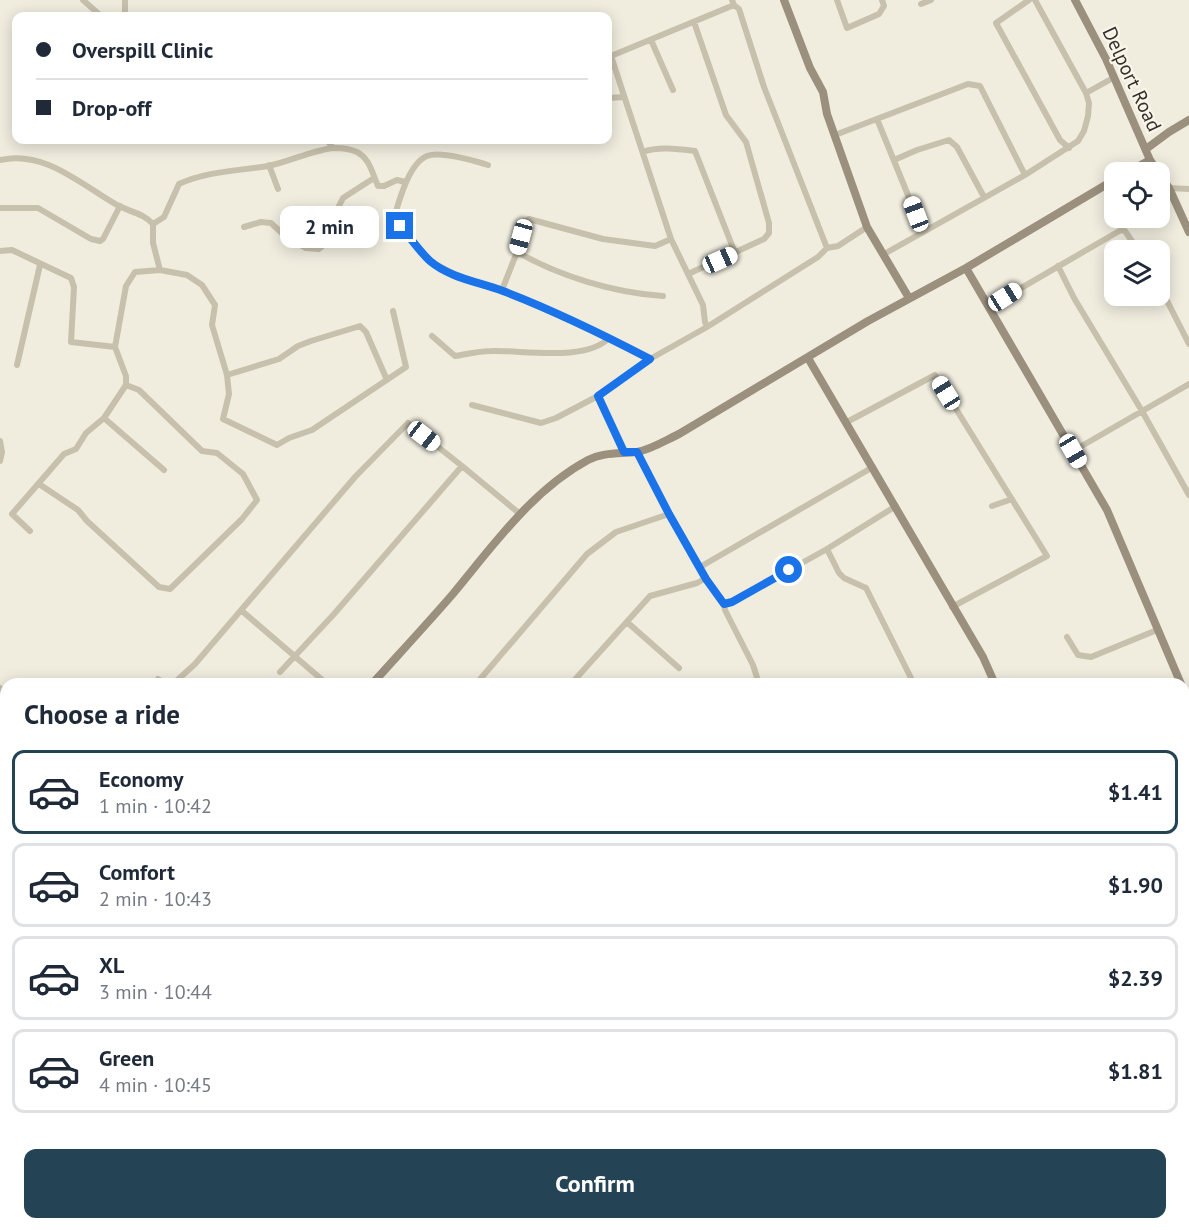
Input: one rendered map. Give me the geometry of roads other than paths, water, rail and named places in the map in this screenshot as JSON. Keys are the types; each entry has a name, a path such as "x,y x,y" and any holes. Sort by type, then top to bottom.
{"street":[{"path":"83,0 96,12"},
{"path":"784,0 810,68 823,92 827,114 867,226 909,298"},
{"path":"837,0 847,28 879,14 884,6 882,0"},
{"path":"921,4 931,0"},
{"path":"1029,0 996,23 1060,140 1069,148"},
{"path":"884,254 1069,148 1078,141 1084,131 1089,103 1086,93 1035,0"},
{"name":"Delport Road","path":"1075,0 1106,59 1150,160"},
{"path":"612,52 651,40 733,3 739,9 764,87 827,248"},
{"path":"688,274 764,239 769,233 769,223 746,142 726,115 694,22"},
{"path":"651,40 673,90"},
{"path":"612,62 671,239 703,305 707,327"},
{"path":"1086,93 1113,78"},
{"path":"835,135 968,84 980,86 1025,175"},
{"path":"612,98 624,97"},
{"path":"877,119 923,232"},
{"path":"1146,149 1189,120"},
{"path":"894,160 949,140 957,147 984,197"},
{"path":"330,144 333,148"},
{"path":"153,224 164,217 178,184 196,176 269,165 333,148 359,153 369,161 378,186 398,180 405,182"},
{"path":"643,152 650,149 694,152 735,253"},
{"path":"488,165 461,157 427,156 417,164 405,182 394,218 431,262 460,277 502,290 650,359"},
{"path":"0,160 14,157 36,159 59,169 120,206 149,219 153,224 153,243 160,270"},
{"path":"1146,162 1150,160"},
{"path":"269,165 278,189"},
{"path":"244,227 261,222 271,223 286,237 306,248 319,249 338,225 339,206 343,198 374,178"},
{"path":"377,678 520,514 553,483 586,461 601,455 637,452 656,446 679,434 1104,186"},
{"path":"1170,188 1189,189"},
{"name":"Delport Road","path":"1170,190 1189,232"},
{"path":"0,208 38,208 91,239 100,241 120,206"},
{"path":"502,290 525,221 529,219 603,239 655,246 671,239"},
{"path":"472,405 541,423 556,418 598,396 650,359 707,327 801,269 827,248 838,246 867,226"},
{"path":"990,306 1120,230 1125,231 1131,240"},
{"path":"0,251 12,250 70,278 74,287 71,342 116,347"},
{"path":"516,252 530,260 595,284 633,294 663,296"},
{"path":"17,365 40,265"},
{"path":"1058,266 1074,298 1189,495"},
{"path":"966,268 990,306 1114,525 1178,678"},
{"path":"30,531 12,514 64,454 76,449 86,433 104,418 126,385 126,376 116,347 126,286 135,272 160,270 187,275 202,285 215,305 212,325 227,375 229,394 223,419 277,445 312,430 406,367 393,311"},
{"path":"1170,306 1189,344"},
{"path":"227,375 279,359 298,346 360,326 366,332 387,380"},
{"path":"432,336 455,356 491,351 560,354 602,345 609,338"},
{"path":"808,358 983,657 992,678"},
{"path":"847,422 935,375 1047,556 952,607"},
{"path":"1073,451 1189,384"},
{"path":"39,483 78,510 87,521 159,586 170,589 242,519 257,500 243,474 217,453 202,451 139,390 126,385"},
{"path":"598,396 624,452"},
{"path":"104,418 164,470"},
{"path":"180,678 242,611 355,477 408,423 520,514"},
{"path":"0,441 2,452 0,461"},
{"path":"637,452 706,579 724,604 757,678"},
{"path":"280,672 334,614 462,466"},
{"path":"700,567 873,467"},
{"path":"992,506 1012,499"},
{"path":"724,604 732,602 826,549 896,507"},
{"path":"481,678 587,554 616,532 669,514"},
{"path":"826,549 838,573 866,588 911,678"},
{"path":"576,678 650,596 697,584 706,579"},
{"path":"242,611 320,678"},
{"path":"627,622 679,668"},
{"path":"1067,637 1078,655 1091,657 1157,630"}]}
